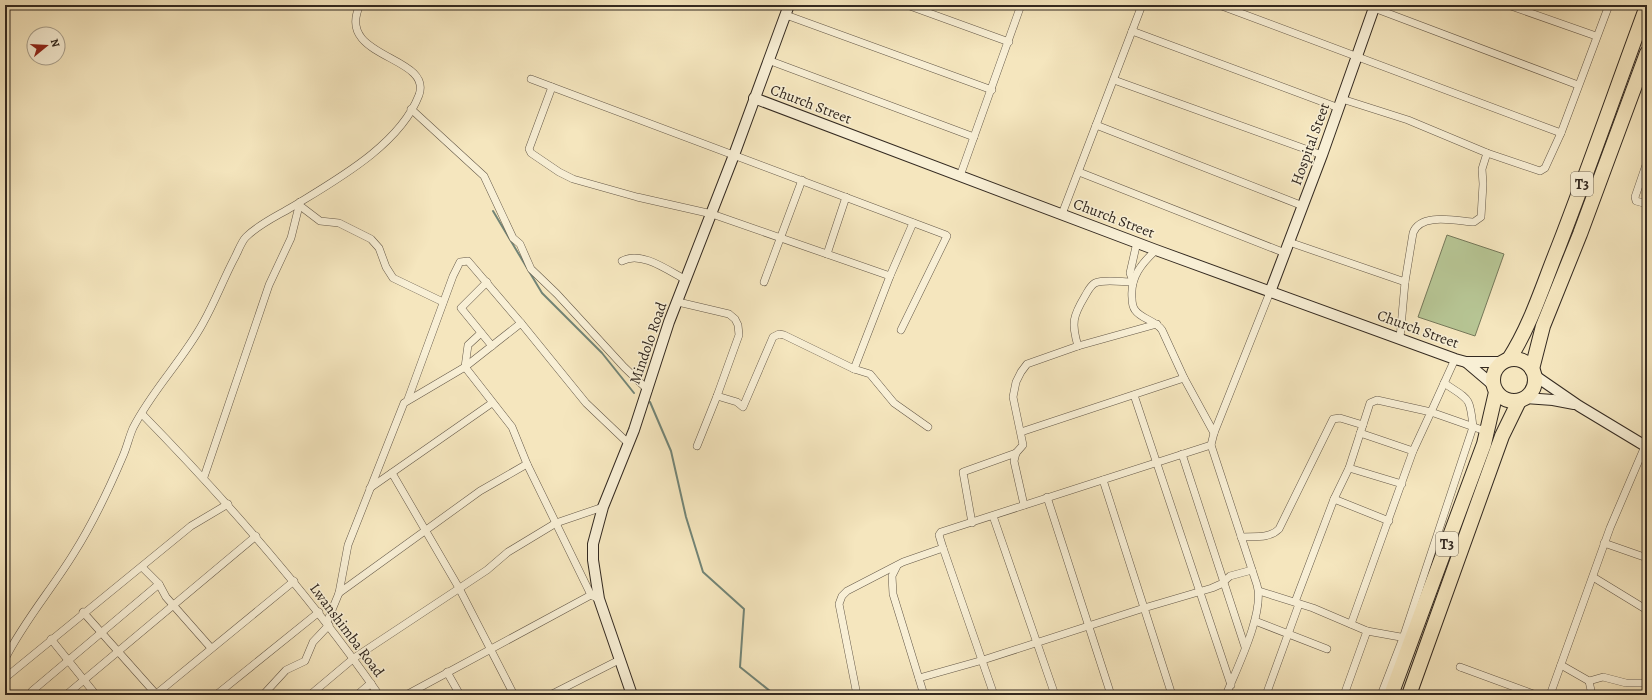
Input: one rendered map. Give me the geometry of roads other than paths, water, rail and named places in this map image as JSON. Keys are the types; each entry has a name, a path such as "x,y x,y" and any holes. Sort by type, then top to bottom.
{"highway":[{"name":"T3","path":"1506,361 1526,330 1567,224 1647,6"},
{"name":"T3","path":"1533,372 1543,326 1580,234 1647,52"},
{"path":"1522,360 1533,372 1533,388 1522,399 1506,400 1494,389 1494,372 1506,361 1522,360"},
{"name":"T3","path":"1391,695 1408,638 1488,432 1494,389"},
{"name":"T3","path":"1409,695 1502,436 1522,399"}],"street":[{"path":"5,659 29,618 74,553 104,497 133,428 203,324 246,238 261,225 299,204 358,164 389,139 411,109 419,94 420,83 416,77 399,62 368,46 362,40 356,22 357,12 360,5"},
{"name":"Mindolo Road","path":"632,695 595,597 593,544 603,507 648,390 686,280 789,5"},
{"path":"907,5 1009,42"},
{"path":"960,176 992,90 1021,5"},
{"path":"1062,214 1142,5"},
{"path":"1219,5 1561,133"},
{"path":"1508,5 1596,36"},
{"path":"1132,32 1341,104 1408,120 1487,153 1540,170 1544,168 1561,133 1596,36 1609,5"},
{"path":"1372,6 1578,85"},
{"name":"Hospital Steet","path":"1270,292 1341,104 1372,6"},
{"path":"786,15 992,90"},
{"path":"768,60 974,137"},
{"path":"531,79 947,236 901,330"},
{"path":"1114,80 1322,155"},
{"path":"552,87 529,149 532,153 559,172 573,179 638,197 712,214 890,276"},
{"name":"Church Street","path":"754,98 1156,250 1466,362"},
{"path":"411,109 484,176 513,238 520,244 531,269 648,390"},
{"path":"1096,125 1303,206"},
{"path":"1400,338 1405,282 1415,228 1419,224 1434,220 1474,222 1479,220 1483,184 1482,168 1487,153"},
{"path":"1647,162 1635,197 1636,201 1647,204"},
{"path":"1079,172 1285,253"},
{"path":"764,282 802,180"},
{"path":"827,254 846,197"},
{"path":"299,204 320,221 339,223 371,239 379,248 386,267 393,278 443,302"},
{"path":"204,477 269,286 291,238 299,204"},
{"path":"854,369 890,276 913,223"},
{"path":"1137,242 1131,268 1132,305 1135,310 1157,324 1162,330 1184,378 1214,433"},
{"path":"1289,242 1405,282"},
{"path":"1132,282 1143,263 1156,250"},
{"path":"622,261 629,257 634,257 650,262 686,280"},
{"path":"263,695 286,670 305,661 313,642 328,623 339,593 348,545 401,408 408,399 443,302 460,262 463,260 468,261 586,402 628,443"},
{"path":"487,282 461,308 492,346"},
{"path":"1078,346 1073,318 1092,286 1100,282 1132,282"},
{"path":"1226,695 1258,609 1259,591 1211,445 1214,433 1270,292"},
{"path":"678,302 729,314 735,319 738,325 738,335 717,396 697,446"},
{"path":"408,399 465,367 521,323"},
{"path":"1024,505 1014,461 1016,453 1023,445 1015,410 1014,397 1016,382 1021,372 1027,364 1078,346 1157,324"},
{"path":"406,695 447,672 595,597 526,464 512,427 492,404 465,367 468,345 481,333"},
{"path":"717,396 737,402 743,407 773,337 779,334 784,335 854,369 870,374 894,403 928,427"},
{"path":"1351,624 1414,451 1455,359"},
{"path":"1466,362 1506,361"},
{"path":"1466,362 1494,389"},
{"path":"1533,372 1580,406 1646,446 1604,543 1550,695"},
{"path":"1021,432 1134,396 1184,378"},
{"path":"1381,695 1408,638 1473,427 1471,404 1467,398 1444,383"},
{"path":"1134,396 1198,591 1231,685"},
{"path":"1522,399 1553,400 1580,406"},
{"path":"1266,695 1334,499 1349,468 1368,407 1373,400 1431,412 1488,432"},
{"path":"370,488 492,404"},
{"name":"Lwanshimba Road","path":"142,414 204,477 294,581 328,623 379,695"},
{"path":"1241,537 1268,536 1279,529 1333,419 1340,418 1363,425"},
{"path":"1360,433 1414,451"},
{"path":"994,695 939,534 1047,497 1211,445"},
{"path":"972,523 962,472 1016,453"},
{"path":"1182,454 1245,647"},
{"path":"339,593 480,491 526,464"},
{"path":"1349,468 1402,484"},
{"path":"392,473 459,588 514,695"},
{"path":"1103,480 1172,695"},
{"path":"1047,497 1090,625 1111,695"},
{"path":"1334,499 1388,521"},
{"path":"5,678 83,612 142,567 198,521 228,504"},
{"path":"310,695 354,658 487,570 508,552 556,523 603,507"},
{"path":"993,516 1055,695"},
{"path":"66,695 256,536"},
{"path":"1604,543 1647,558"},
{"path":"857,695 839,604 842,596 847,591 903,562 943,548"},
{"path":"897,566 892,576 892,594 924,695"},
{"path":"142,567 159,584 166,597 211,648"},
{"path":"918,678 983,660 1198,591 1212,588 1230,576 1252,570"},
{"path":"1593,577 1647,610"},
{"path":"83,612 155,694 294,581"},
{"path":"32,691 159,584"},
{"path":"1259,591 1297,603 1368,631 1408,638"},
{"path":"216,695 319,612"},
{"path":"1254,621 1288,632 1327,649"},
{"path":"1344,695 1368,631"},
{"path":"51,639 96,695"},
{"path":"550,695 619,660"},
{"path":"1560,665 1589,681 1603,677 1626,683 1647,683"},
{"path":"1460,667 1536,695"},
{"path":"447,672 460,695"},
{"path":"1589,681 1592,695"},
{"path":"357,695 371,683"}],"waterway":[{"path":"493,211 542,293 602,353 634,393"},
{"path":"650,402 671,451 686,517 703,572 744,609 740,667 775,695"}]}
